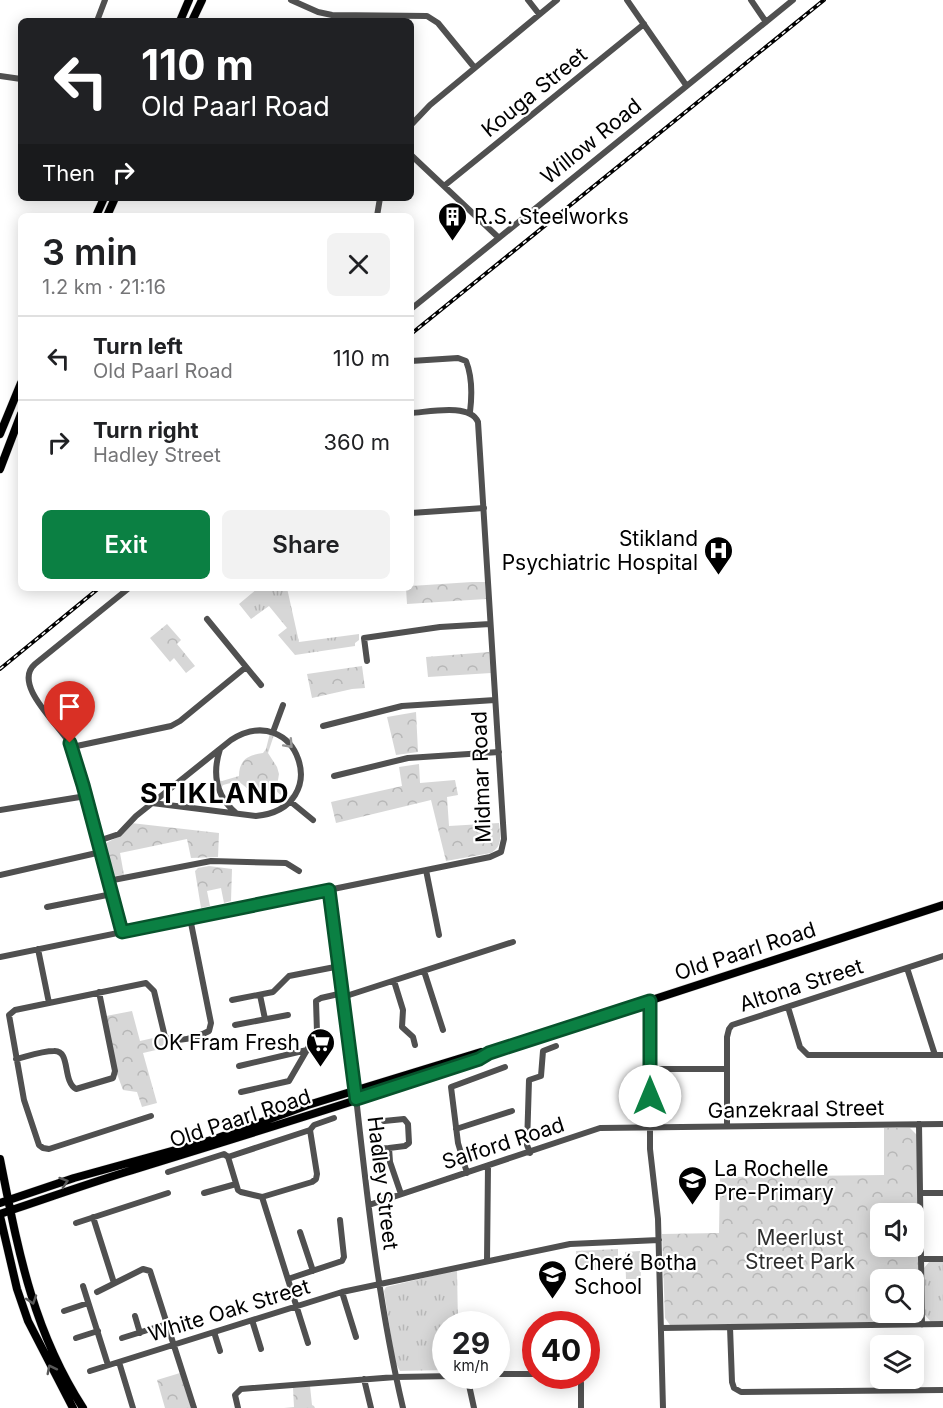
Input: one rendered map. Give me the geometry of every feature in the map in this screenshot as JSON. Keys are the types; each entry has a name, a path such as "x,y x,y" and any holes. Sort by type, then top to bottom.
{"main road":[{"path":"181,18 189,0"},
{"path":"193,18 202,0"},
{"path":"0,434 18,390"},
{"path":"0,469 4,446 18,420"},
{"name":"Old Paarl Road","path":"0,1215 125,1172 210,1147 943,905"},
{"name":"Old Paarl Road","path":"4,1201 74,1178 215,1139 274,1116 355,1090 470,1055 489,1053"},
{"path":"0,1159 4,1201 10,1211 34,1309 54,1354 83,1408"},
{"path":"0,1215 21,1302 34,1334 73,1408"}],"street":[{"path":"98,18 105,0"},
{"path":"291,0 318,12 332,15 427,16 438,23 474,67"},
{"path":"528,0 539,14"},
{"path":"414,122 474,67 557,0"},
{"path":"627,0 686,85"},
{"path":"751,0 766,22"},
{"name":"Willow Road","path":"414,307 793,0"},
{"name":"Kouga Street","path":"444,186 644,24"},
{"path":"0,76 18,79"},
{"path":"414,158 499,238"},
{"name":"Midmar Road","path":"0,957 490,857 501,852 504,839 479,425 476,417 470,412 471,393 466,361 458,358 414,361"},
{"path":"414,413 458,410 470,412"},
{"path":"414,513 484,508"},
{"path":"122,932 72,747 31,692 28,684 29,671 35,664 125,591"},
{"path":"207,619 261,685"},
{"path":"367,661 364,638 440,627 490,624"},
{"path":"72,747 172,725 246,667"},
{"path":"323,726 402,706 495,700"},
{"path":"273,732 283,705"},
{"path":"98,841 119,834 152,803 237,735 259,730 273,732 288,741 299,758 301,778 298,791 291,802 281,810 269,815 256,816 152,803"},
{"path":"220,749 215,770 219,789 229,806 237,813"},
{"path":"334,776 408,758 499,753"},
{"path":"0,810 86,796"},
{"path":"291,802 313,820"},
{"path":"0,875 101,852"},
{"path":"108,881 211,861 286,863 299,871"},
{"path":"426,870 439,935"},
{"name":"Hadley Street","path":"329,890 379,1283 403,1408"},
{"path":"47,907 112,894"},
{"path":"151,1116 49,1149 43,1148 39,1144 26,1107 9,1021 10,1013 15,1010 141,983 151,986 154,991 164,1033 168,1039 175,1041 209,1031 190,918"},
{"path":"241,1092 289,1081 317,1032 316,1001 321,998 343,995 394,981 513,942"},
{"path":"38,949 49,1003"},
{"name":"Altona Street","path":"727,1126 728,1034 731,1026 943,956"},
{"path":"232,1000 275,991 286,978 339,966"},
{"path":"907,968 935,1055"},
{"path":"424,971 443,1030"},
{"path":"394,981 403,1010 402,1028 413,1037 415,1046"},
{"path":"16,1059 51,1051 61,1052 70,1083 76,1089 113,1078 115,1071 99,992"},
{"path":"260,995 264,1019"},
{"path":"650,1001 650,1155 658,1240 663,1408"},
{"path":"788,1006 800,1047 808,1056 943,1055"},
{"path":"235,1025 288,1015"},
{"path":"530,1153 527,1145 529,1080 531,1077 541,1076 542,1052 556,1046"},
{"path":"238,1066 307,1050"},
{"path":"467,1173 459,1150 452,1086 505,1067"},
{"path":"650,1069 728,1069"},
{"path":"456,1129 512,1111"},
{"path":"228,1157 310,1130 314,1125 334,1118"},
{"path":"374,1140 377,1149 408,1144 410,1140 408,1124 404,1119 384,1121"},
{"path":"919,1124 922,1325"},
{"name":"Ganzekraal Street","path":"650,1127 943,1124"},
{"name":"Salford Road","path":"369,1205 600,1128 650,1127"},
{"path":"168,1172 224,1154 228,1157 240,1191 262,1197 316,1179 310,1130"},
{"path":"389,1148 390,1160 401,1194"},
{"path":"487,1261 488,1166"},
{"path":"204,1193 236,1184"},
{"path":"920,1193 943,1192"},
{"path":"76,1223 168,1193"},
{"path":"262,1197 308,1343"},
{"path":"93,1217 114,1283"},
{"path":"288,1279 343,1260 340,1220"},
{"path":"300,1232 313,1271"},
{"name":"White Oak Street","path":"90,1371 296,1306 379,1283 585,1242 658,1240"},
{"path":"921,1259 943,1259"},
{"path":"97,1292 143,1269 149,1270 194,1408"},
{"path":"83,1286 108,1365"},
{"path":"342,1292 356,1337"},
{"path":"64,1311 88,1303"},
{"path":"135,1316 140,1333"},
{"path":"252,1320 261,1349"},
{"path":"122,1338 167,1324"},
{"path":"661,1328 943,1324"},
{"path":"730,1327 732,1382 734,1388 741,1392 943,1390"},
{"path":"76,1338 98,1331"},
{"path":"214,1332 220,1351"},
{"path":"119,1362 134,1408"},
{"path":"238,1408 235,1395 240,1389 364,1379 432,1376"},
{"path":"364,1379 371,1408"},
{"path":"470,1389 474,1408"},
{"path":"581,1389 581,1408"}],"green space":[{"path":"485,582 486,599 407,604 406,591 414,591 414,586"},
{"path":"254,591 288,591 299,642 359,634 359,640 355,646 295,655 278,635 287,628 269,606 251,619 239,604"},
{"path":"167,624 181,640 177,644 195,666 186,673 174,658 170,662 150,638"},
{"path":"489,652 491,673 428,677 426,657"},
{"path":"362,666 365,688 312,698 307,674"},
{"path":"416,712 418,752 396,755 387,717"},
{"path":"270,733 274,735 268,753 279,774 277,786 288,796 291,795 285,802 285,799 274,789 252,792 238,781 223,785 221,788 218,780 239,776 245,759 263,753"},
{"path":"419,764 420,783 455,780 458,795 447,797 449,826 499,823 500,840 495,850 491,853 446,861 431,800 336,823 331,802 402,786 399,767"},
{"path":"131,823 219,833 218,857 191,858 187,839 120,853 124,875 115,876 110,872 104,844 120,836"},
{"path":"209,866 232,869 231,901 224,903 221,888 207,891 210,906 201,908 195,871 198,868"},
{"path":"132,1011 140,1041 162,1036 168,1042 169,1047 143,1053 157,1103 142,1107 137,1092 123,1090 117,1074 106,1016"},
{"name":"Meerlust Street Park","path":"884,1128 910,1128 917,1135 918,1203 870,1203 870,1257 918,1257 918,1269 870,1269 870,1323 670,1325 665,1318 662,1234 719,1233 720,1177 884,1175"},
{"path":"618,1249 618,1269 577,1270 576,1251"},
{"path":"640,1251 641,1279 626,1279 625,1252"},
{"path":"929,1262 943,1262 943,1321 931,1322 925,1315 924,1268"},
{"path":"457,1270 458,1311 432,1311 432,1370 400,1371 395,1362 384,1291 386,1287"},
{"path":"180,1373 191,1408 165,1408 157,1380"},
{"path":"310,1386 312,1405 315,1408 284,1408 294,1407 293,1388"}],"railway":[{"path":"414,332 824,0"},
{"path":"0,669 95,591"}],"place":[{"name":"R.S. Steelworks","path":"453,242"},
{"name":"Stikland Psychiatric Hospital","path":"719,576"},
{"name":"OK Fram Fresh","path":"321,1068"},
{"name":"La Rochelle Pre-Primary","path":"693,1206"},
{"name":"Cheré Botha School","path":"553,1300"}],"district":[{"name":"STIKLAND","path":"215,793"}],"route":[{"path":"70,743 122,932 329,890 356,1099 650,1001 650,1096"}]}
